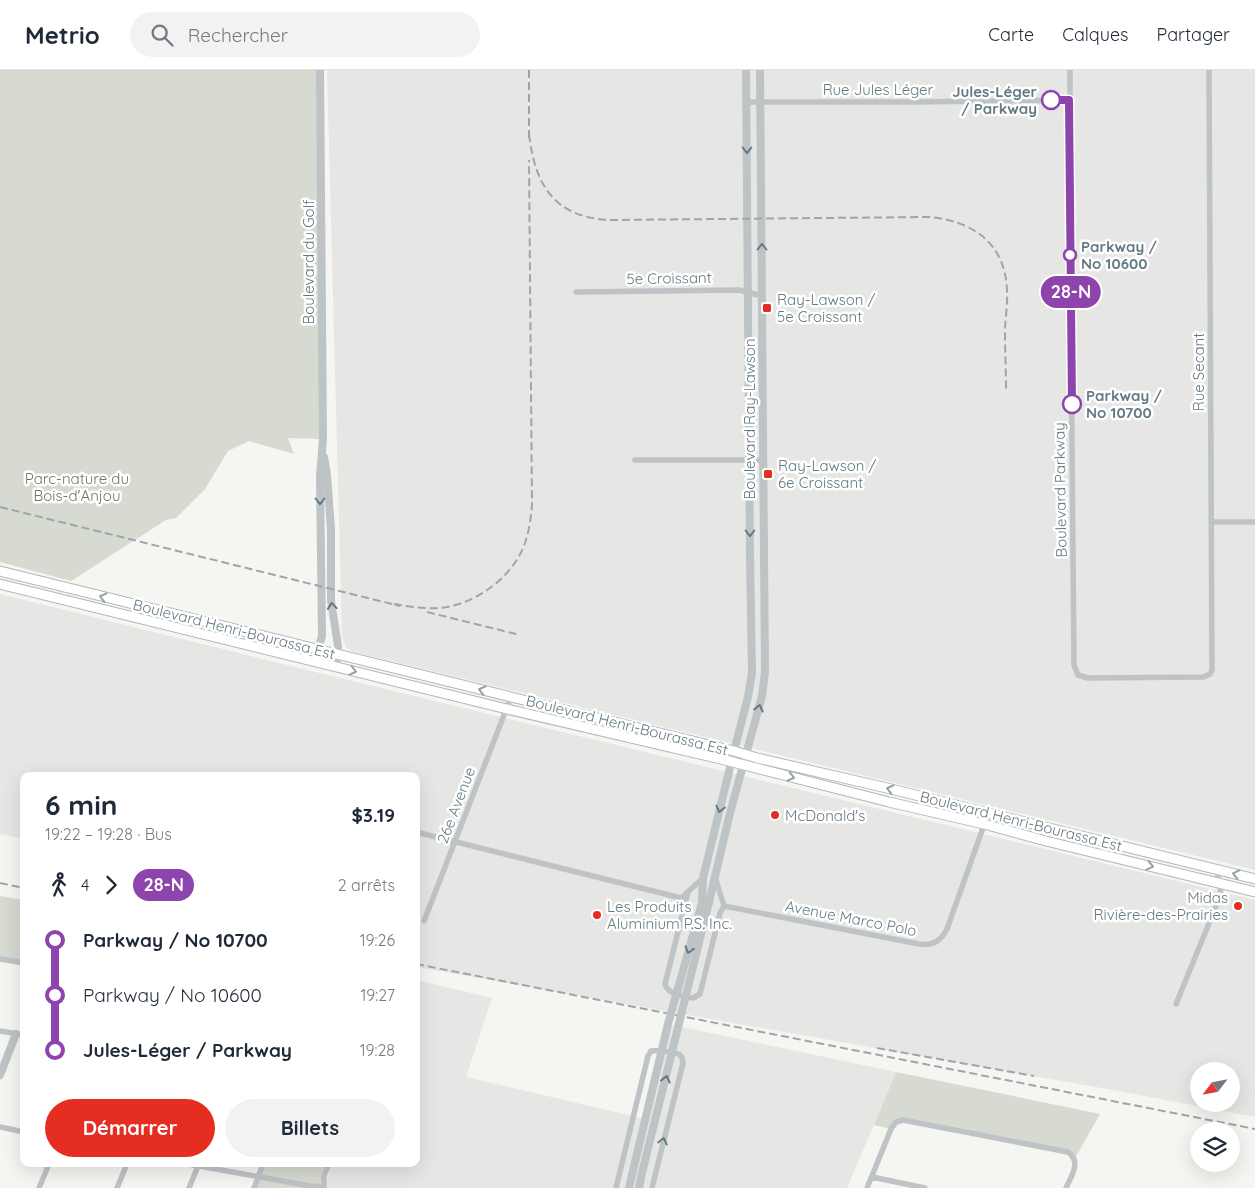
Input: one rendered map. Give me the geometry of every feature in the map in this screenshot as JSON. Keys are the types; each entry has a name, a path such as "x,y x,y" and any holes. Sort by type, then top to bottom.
{"main road":[{"name":"Boulevard Henri-Bourassa Est","path":"0,571 1255,879"},
{"name":"Boulevard Henri-Bourassa Est","path":"0,584 1255,892"}],"street":[{"name":"Boulevard du Golf","path":"315,660 322,636 320,485 323,453 320,70"},
{"name":"Boulevard Ray-Lawson","path":"705,902 703,878 748,697 752,673 746,70"},
{"name":"Boulevard Ray-Lawson","path":"705,902 715,877 747,755 762,696 765,672 760,70"},
{"name":"Boulevard Parkway","path":"1070,70 1075,670 1078,675 1088,678 1203,677 1210,674"},
{"name":"Rue Secant","path":"1209,70 1212,665 1210,674"},
{"name":"Rue Jules Léger","path":"746,102 1069,100"},
{"name":"5e Croissant","path":"576,292 740,290 762,296"},
{"name":"Boulevard du Golf","path":"323,453 327,475 330,520 332,602 338,646 336,667"},
{"path":"635,460 764,460"},
{"path":"750,485 764,484"},
{"path":"1211,522 1255,522"},
{"name":"26e Avenue","path":"424,921 511,697"},
{"path":"984,824 988,814"},
{"name":"Avenue Marco Polo","path":"724,906 919,944 933,944 944,935 947,929 984,824"},
{"path":"420,833 681,898 703,878"},
{"path":"1176,1004 1221,894 1217,870"},
{"path":"688,892 665,984 666,989 670,992 693,998 700,994 720,913 724,906 715,877"},
{"path":"629,1188 668,1024 705,902"},
{"path":"639,1188 705,902"},
{"path":"0,959 20,962"},
{"path":"0,1031 20,1035 0,1076"},
{"path":"616,1188 648,1056 651,1051 655,1050 679,1053 683,1063 652,1188"},
{"path":"867,1188 891,1129 896,1122 903,1120 1068,1152 1076,1162 1066,1188"},
{"path":"0,1127 20,1131"},
{"path":"39,1188 48,1167"},
{"path":"117,1188 126,1167"},
{"path":"189,1188 198,1167"},
{"path":"203,1167 324,1187 324,1176 328,1167"},
{"path":"254,1188 262,1167"},
{"path":"872,1177 924,1188"}],"shaded area":[{"path":"327,70 1255,70 1255,870 354,652 346,647 342,635"},
{"path":"0,594 1255,900 1255,1117 1229,1112 1240,1112 1240,1062 1190,1062 1190,1105 420,968 420,772 20,772 20,838 0,834"},
{"path":"420,981 492,998 466,1077 645,1119 668,1024 896,1072 847,1188 325,1188 331,1167 420,1167"}],"green space":[{"name":"Parc-nature du Bois-d'Anjou","path":"0,70 320,70 323,439 288,438 294,454 249,441 228,451 205,489 176,518 166,520 71,581 0,562"},
{"path":"0,896 20,899 20,962 0,958"},
{"path":"896,1072 1100,1114 1075,1158 1072,1155 903,1120 891,1129 874,1125"},
{"path":"262,1167 328,1167 325,1188 254,1188"}],"railway":[{"path":"529,70 529,140"},
{"path":"529,134 536,169 551,196 562,206 575,213 592,218 611,220 929,217 945,219 972,229 984,237 993,247 1000,259 1005,274 1007,295 1005,332 1006,390"},
{"path":"394,604 420,608 440,608 472,599 483,593 504,576 513,566 525,543 532,505 529,160"},
{"path":"0,507 400,606"},
{"path":"427,612 520,635"},
{"path":"0,883 20,887"},
{"path":"420,965 1255,1129"},
{"path":"877,1048 1034,1076"}],"bus line":[{"name":"28-N","path":"1051,100 1069,100 1072,404"}],"place":[{"name":"Jules-Léger / Parkway","path":"1051,100"},
{"name":"Parkway / No 10600","path":"1070,255"},
{"name":"Ray-Lawson / 5e Croissant","path":"767,308"},
{"name":"Parkway / No 10700","path":"1072,404"},
{"name":"Ray-Lawson / 6e Croissant","path":"768,474"},
{"name":"McDonald's","path":"775,815"},
{"name":"Midas Rivière-des-Prairies","path":"1238,906"},
{"name":"Les Produits Aluminium P.S. Inc.","path":"597,915"}]}
